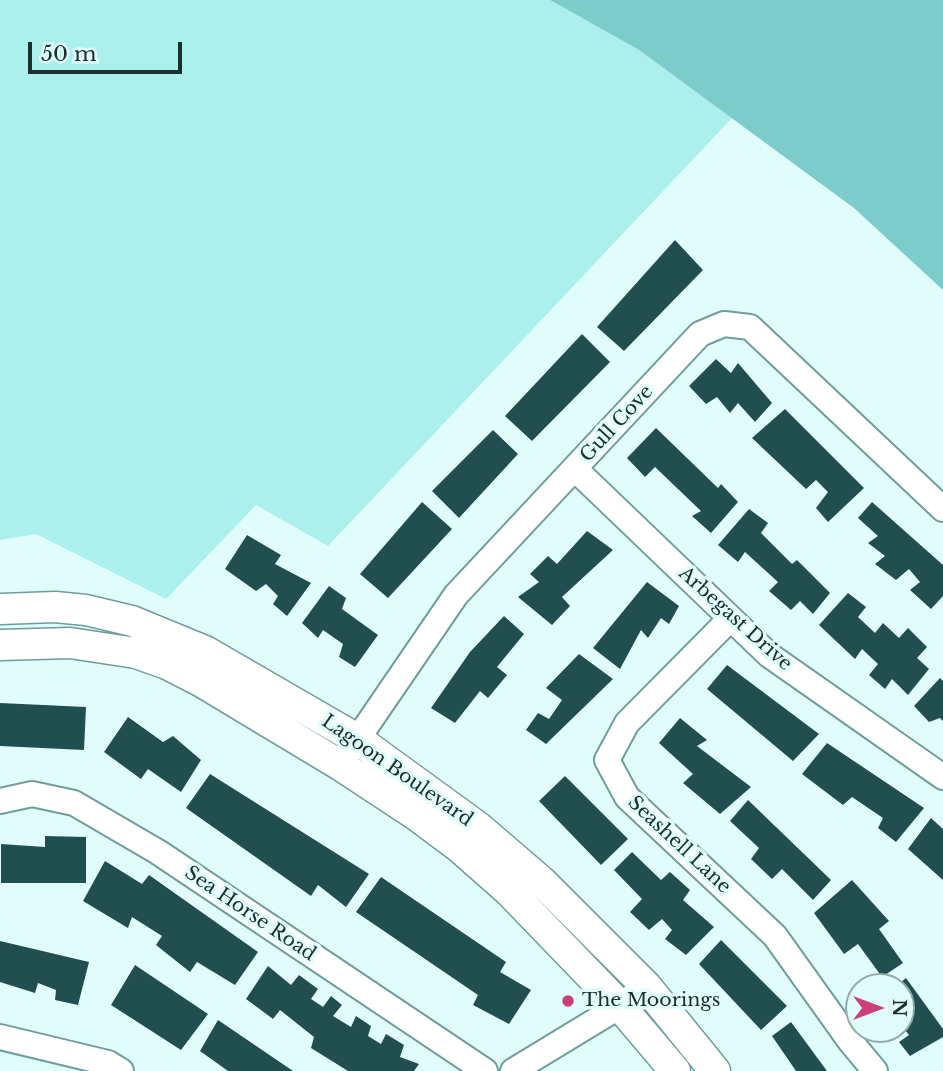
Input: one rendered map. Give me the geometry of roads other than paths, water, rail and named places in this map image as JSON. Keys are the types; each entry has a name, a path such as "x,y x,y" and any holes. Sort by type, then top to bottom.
{"street":[{"name":"Gull Cove","path":"340,765 456,595 700,334 724,324 750,327 943,509"},
{"name":"Arbegast Drive","path":"575,469 769,655 943,777"},
{"name":"Lagoon Boulevard","path":"0,609 55,607 86,610 132,621 205,651 357,740 478,827 542,882 646,986 715,1071"},
{"name":"Seashell Lane","path":"730,619 626,723 607,760 626,797 775,936 850,1041 875,1071"},
{"name":"Lagoon Boulevard","path":"0,645 70,643 136,653 202,682 340,765 416,815 509,891 620,1006 675,1071"},
{"name":"Sea Horse Road","path":"0,801 32,794 74,803 158,852 485,1071"},
{"path":"513,1071 620,1006 646,986"},
{"path":"0,1037 108,1063 121,1071"}],"place":[{"name":"The Moorings","path":"568,1001"}]}
